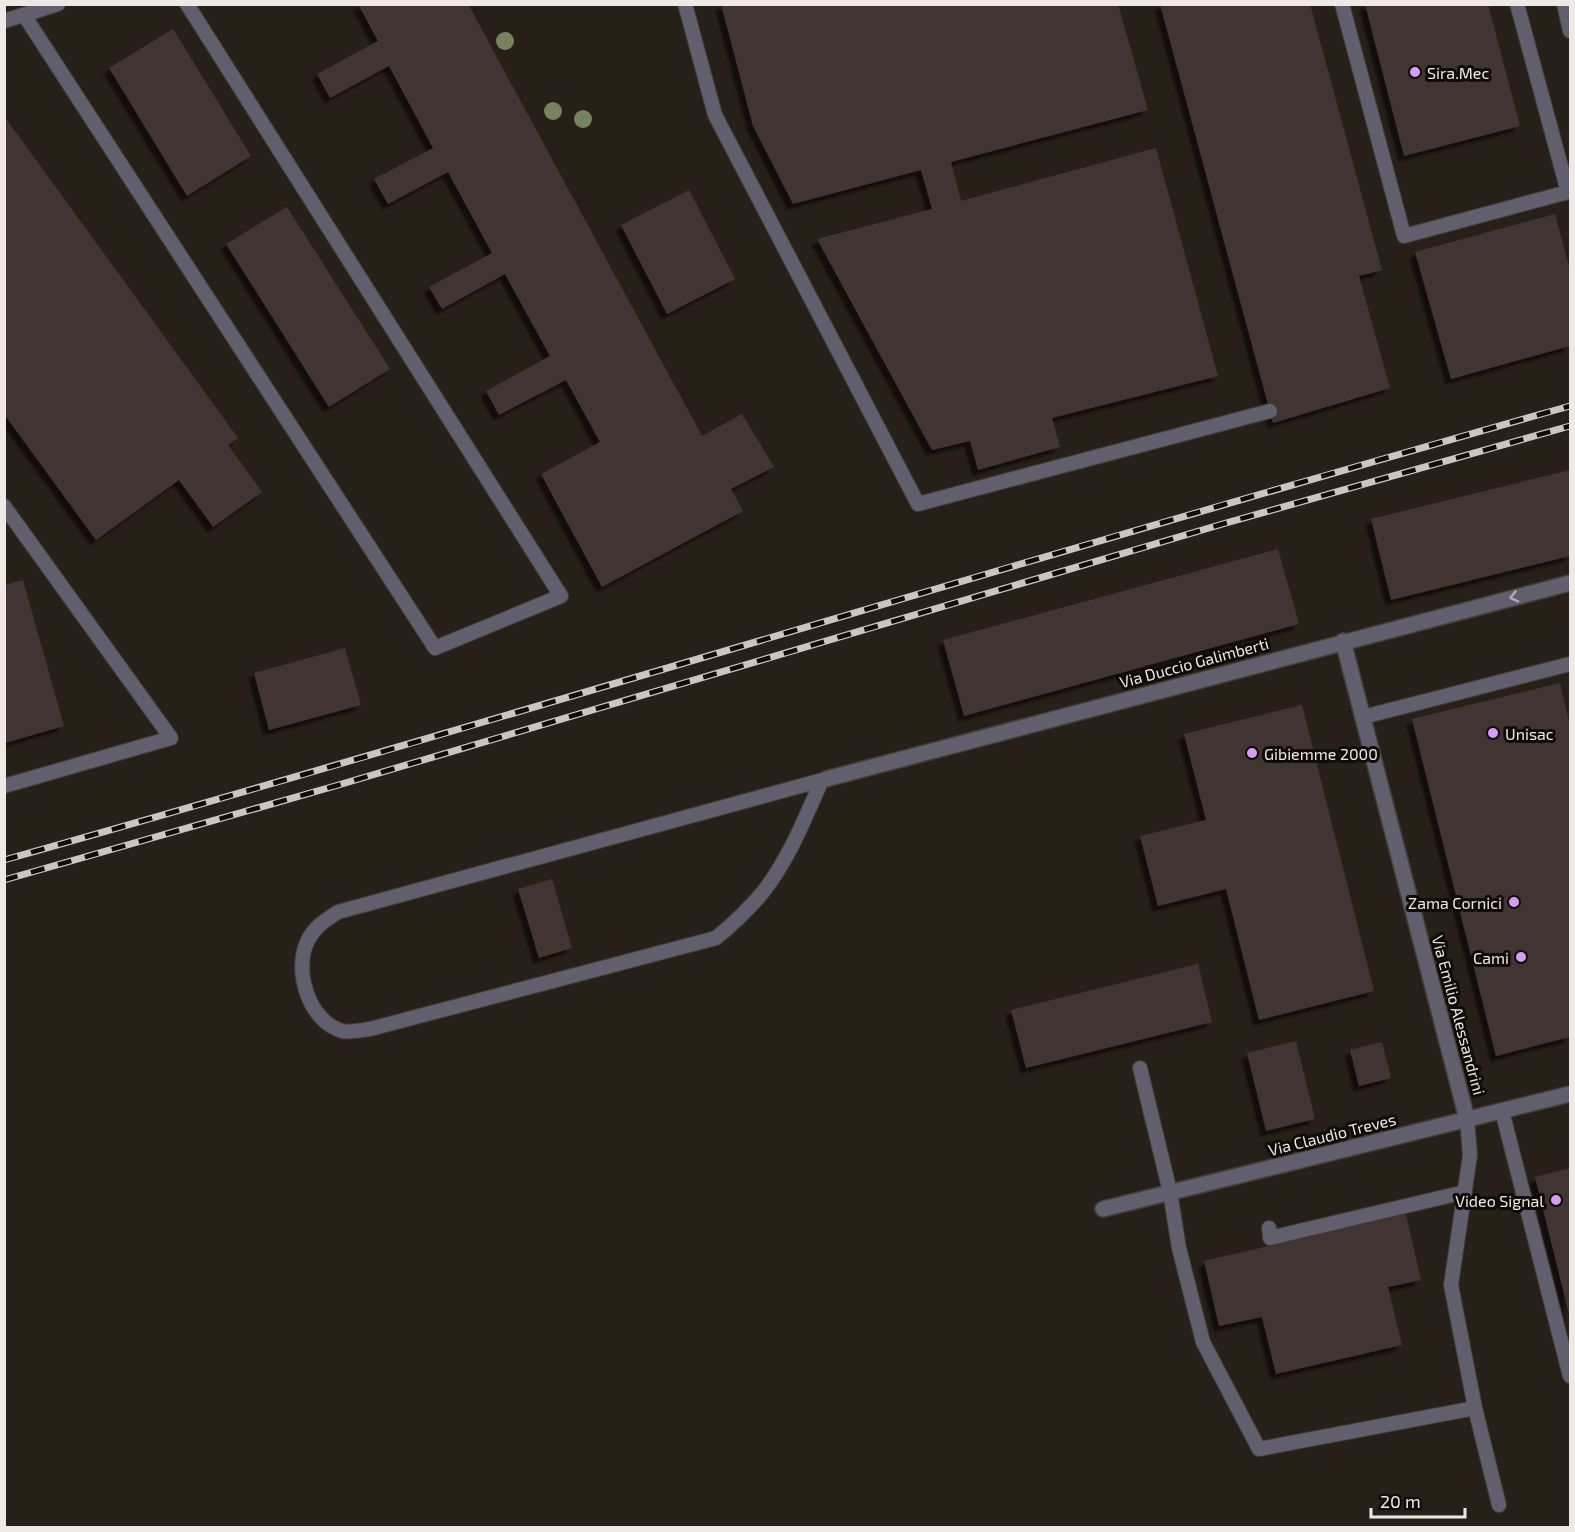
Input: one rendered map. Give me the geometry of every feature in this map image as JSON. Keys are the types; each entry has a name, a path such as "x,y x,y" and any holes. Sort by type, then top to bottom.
{"street":[{"name":"Via Duccio Galimberti","path":"824,779 1570,583"},
{"name":"Via Emilio Alessandrini","path":"1343,641 1467,1119"},
{"name":"Via Claudio Treves","path":"1103,1209 1570,1094"}],"lane":[{"path":"4,21 57,4"},
{"path":"24,15 435,648 561,596 187,4"},
{"path":"685,4 715,115 918,504 1270,411"},
{"path":"1342,4 1404,236 1568,192 1517,4"},
{"path":"1564,4 1570,31"},
{"path":"4,506 171,738 4,786"},
{"path":"1363,717 1570,664"},
{"path":"824,779 797,836 769,882 742,916 716,938 370,1029 342,1031 315,1011 307,994 302,976 302,959 307,941 316,926 338,912 824,779"},
{"path":"1140,1068 1170,1192 1179,1248 1203,1342 1259,1449 1475,1408"},
{"path":"1502,1111 1570,1376"},
{"path":"1467,1119 1470,1155 1451,1285 1475,1408 1499,1505"},
{"path":"1269,1228 1270,1238 1465,1192"}],"building":[{"path":"358,4 468,4 702,436 742,414 774,467 731,489 743,511 602,587 541,474 600,442 566,380 499,415 486,391 550,356 505,274 442,309 429,287 492,253 448,172 388,204 374,179 433,148 389,66 330,98 317,74 378,41"},
{"path":"721,4 1118,4 1148,110 951,162 961,201 1156,148 1218,376 1052,418 1060,447 978,470 970,441 932,450 817,239 932,209 921,170 793,204 753,126"},
{"path":"1160,4 1310,4 1382,270 1359,276 1390,388 1273,423"},
{"path":"1365,4 1488,4 1520,126 1404,156"},
{"path":"173,29 251,156 187,196 109,68"},
{"path":"4,116 238,438 228,445 262,492 213,527 179,480 96,540 4,414"},
{"path":"689,190 735,279 667,314 621,225"},
{"path":"287,207 390,369 329,407 226,244"},
{"path":"1555,214 1570,270 1570,346 1451,379 1415,252"},
{"path":"1570,470 1570,556 1391,600 1371,519"},
{"path":"1278,549 1299,624 964,716 943,640"},
{"path":"23,580 64,726 5,743 5,585"},
{"path":"345,648 361,705 269,730 254,673"},
{"path":"1560,683 1570,726 1570,1037 1496,1056 1412,719"},
{"path":"1302,705 1374,991 1259,1020 1226,889 1158,906 1140,836 1206,820 1184,734"},
{"path":"552,879 572,948 539,958 518,889"},
{"path":"1198,964 1212,1022 1026,1068 1011,1010"},
{"path":"1296,1041 1315,1119 1266,1131 1247,1053"},
{"path":"1382,1042 1391,1078 1359,1086 1350,1050"},
{"name":"Video Signal","path":"1570,1168 1570,1318 1535,1177"},
{"path":"1406,1214 1421,1280 1388,1287 1402,1345 1276,1374 1262,1317 1219,1326 1204,1261"}],"railway":[{"path":"4,860 1570,406"},
{"path":"4,880 335,786 1226,523 1570,426"}],"place":[{"name":"Sira.Mec","path":"1415,72"},
{"name":"Unisac","path":"1493,733"},
{"name":"Gibiemme 2000","path":"1252,753"},
{"name":"Zama Cornici","path":"1514,902"},
{"name":"Cami","path":"1521,957"},
{"name":"Video Signal","path":"1556,1200"}]}
